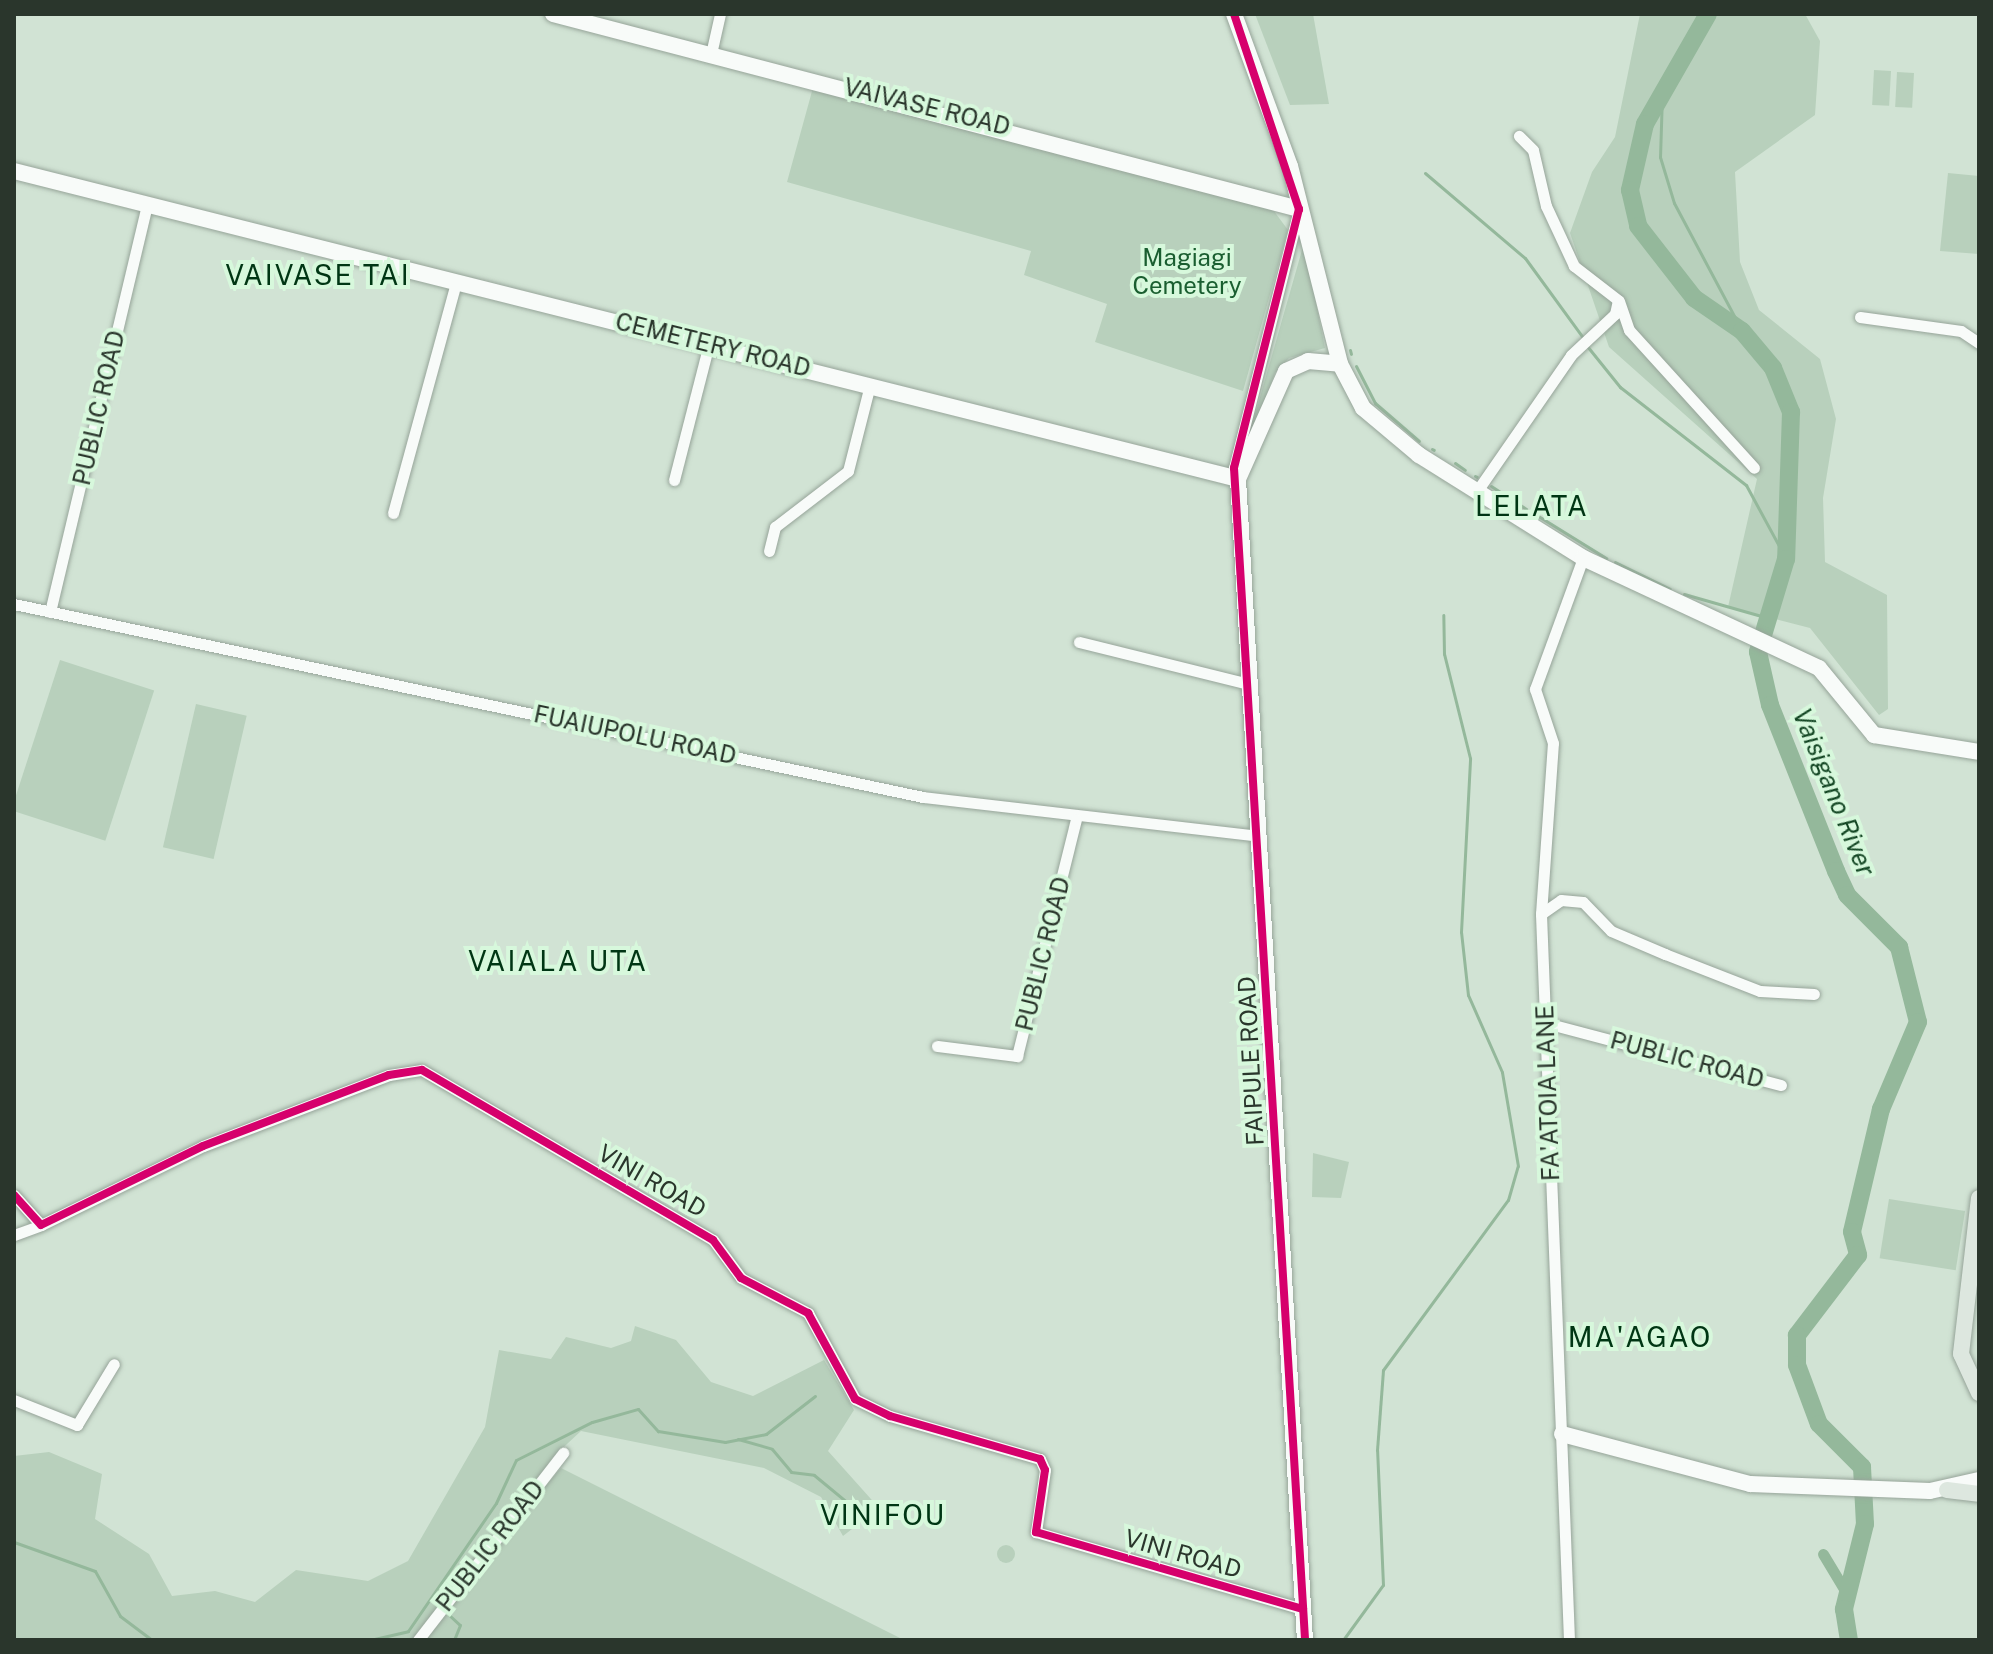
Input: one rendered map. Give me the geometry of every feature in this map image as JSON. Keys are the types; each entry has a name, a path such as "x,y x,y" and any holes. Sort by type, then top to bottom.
{"main road":[{"path":"1979,1198 1961,1354 1979,1393"},
{"path":"1947,1490 1979,1494"}],"street":[{"name":"VAIVASE ROAD","path":"553,14 1299,209"},
{"path":"711,54 720,14"},
{"path":"1234,14 1299,209 1340,364 1383,427 1583,558 1786,649 1819,668 1874,735 1979,752"},
{"path":"1519,136 1533,150 1546,206 1574,266 1618,300 1629,330 1754,468"},
{"name":"CEMETERY ROAD","path":"14,171 1238,479"},
{"name":"PUBLIC ROAD","path":"50,612 147,204"},
{"path":"1238,479 1234,468 1299,209"},
{"path":"393,513 456,282"},
{"path":"1477,491 1571,355 1615,314 1618,300"},
{"path":"1860,317 1961,331 1979,343"},
{"path":"674,480 709,344"},
{"path":"1238,479 1286,371 1308,361 1340,364"},
{"path":"769,551 775,527 848,471 870,385"},
{"name":"FAIPULE ROAD","path":"1238,479 1305,1640"},
{"name":"FA'ATOIA LANE","path":"1569,1640 1541,914 1553,743 1535,675 1583,558"},
{"name":"FUAIUPOLU ROAD","path":"14,604 923,797 1076,819 1260,836"},
{"path":"1079,642 1249,684"},
{"name":"PUBLIC ROAD","path":"937,1046 1017,1056 1076,819"},
{"path":"1541,914 1561,900 1583,902 1611,931 1665,954 1760,991 1814,994"},
{"name":"PUBLIC ROAD","path":"1546,1023 1781,1085"},
{"name":"VINI ROAD","path":"41,1225 203,1146 405,1070 422,1070 713,1240 741,1278 808,1313 855,1399 890,1416 1040,1459 1036,1532 1303,1609"},
{"path":"14,1195 41,1225 14,1235"},
{"path":"14,1400 77,1425 114,1364"},
{"path":"1562,1434 1750,1484 1947,1490 1979,1480"},
{"name":"PUBLIC ROAD","path":"418,1640 563,1453"}],"green space":[{"path":"1255,14 1313,14 1329,104 1290,105"},
{"path":"1640,14 1805,14 1820,41 1815,115 1735,172 1740,262 1759,310 1820,359 1836,419 1823,498 1825,562 1887,595 1888,709 1879,715 1810,628 1728,607 1757,479 1609,347 1570,233 1592,172 1615,137"},
{"path":"1874,70 1891,71 1889,106 1872,105"},
{"path":"1897,72 1914,73 1912,108 1895,107"},
{"name":"Magiagi Cemetery","path":"814,84 1268,203 1288,230 1243,391 1095,342 1107,304 1024,275 1031,251 787,182"},
{"path":"1948,173 1979,176 1979,254 1940,251"},
{"path":"1304,243 1325,348 1289,358 1275,373 1241,464"},
{"path":"60,660 154,691 105,841 14,811 14,802"},
{"path":"196,704 247,716 214,859 163,847"},
{"path":"1313,1153 1349,1162 1341,1198 1312,1197"},
{"path":"1889,1199 1965,1211 1956,1270 1880,1258"},
{"path":"635,1326 676,1340 711,1382 753,1396 824,1360 854,1410 828,1451 879,1508 843,1536 821,1497 764,1468 581,1431 553,1457 482,1559 561,1468 904,1640 414,1640 425,1625 412,1640 14,1640 14,1456 49,1452 102,1474 95,1519 149,1554 172,1596 215,1591 255,1602 296,1570 368,1581 408,1561 485,1427 499,1350 551,1359 566,1337 611,1348 631,1341"},
{"path":"1006,1545 1015,1554 1006,1563 997,1554"}],"waterway":[{"name":"Vaisigano River","path":"1708,14 1645,124 1630,190 1638,226 1694,298 1742,331 1773,368 1791,412 1786,559 1758,652 1770,705 1836,871 1847,895 1899,947 1918,1022 1881,1109 1852,1232 1858,1255 1797,1335 1797,1365 1819,1424 1862,1467 1865,1524 1844,1609 1849,1640"},
{"path":"1662,94 1660,157 1674,203 1742,331"},
{"path":"1425,173 1525,258 1584,339"},
{"path":"1587,346 1620,387 1746,485 1786,559"},
{"path":"1350,350 1351,354"},
{"path":"1356,366 1375,403 1419,441"},
{"path":"1455,463 1465,470"},
{"path":"1491,486 1526,509"},
{"path":"1535,514 1606,558"},
{"path":"1615,562 1670,589"},
{"path":"1684,594 1765,617"},
{"path":"1343,1640 1383,1585 1377,1450 1383,1370 1508,1200 1518,1166 1502,1072 1468,995 1461,932 1470,758 1444,654 1443,615"},
{"path":"370,1640 408,1631 496,1503 516,1460 592,1422 638,1409 658,1431 725,1442 766,1434 815,1396"},
{"path":"738,1439 772,1449 791,1472 814,1475 854,1508"},
{"path":"14,1542 95,1571 120,1616 152,1640"},
{"path":"1823,1554 1847,1594"},
{"path":"448,1614 460,1625 454,1640"},
{"path":"274,1640 292,1640"}],"cycle path":[{"path":"1234,14 1299,209 1234,468 1305,1640"},
{"path":"14,1195 41,1225 203,1146 389,1075 422,1070 713,1240 741,1278 808,1313 855,1399 890,1416 1040,1459 1045,1470 1036,1532 1303,1609"}],"district":[{"name":"VAIVASE TAI","path":"318,275"},
{"name":"LELATA","path":"1532,506"},
{"name":"VAIALA UTA","path":"558,961"},
{"name":"MA'AGAO","path":"1640,1337"},
{"name":"VINIFOU","path":"883,1515"}]}
